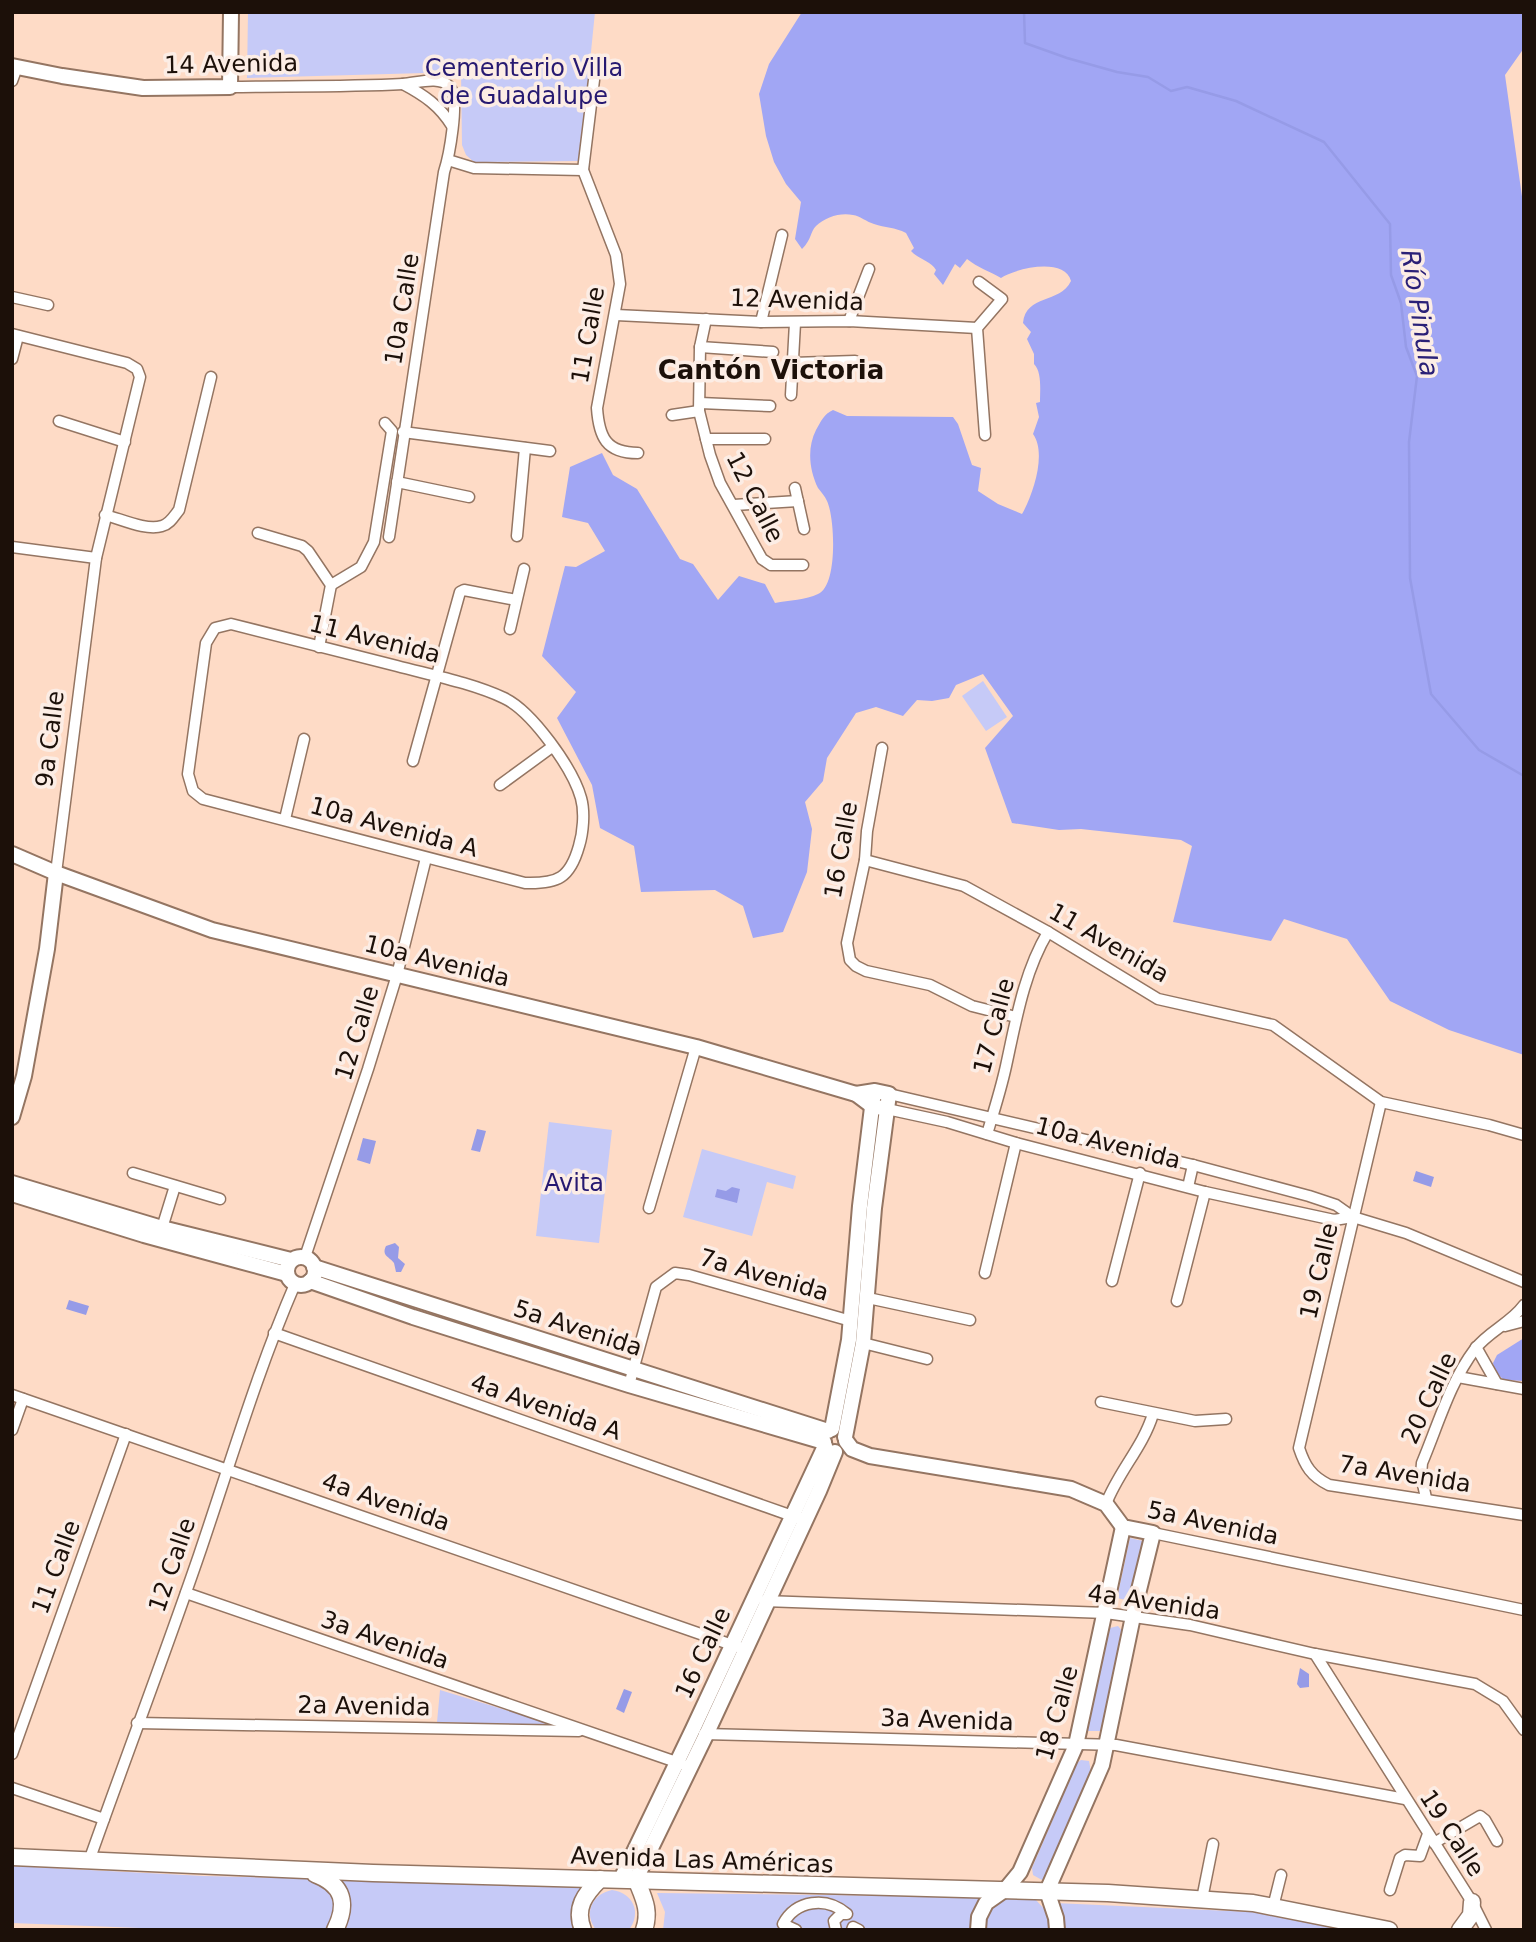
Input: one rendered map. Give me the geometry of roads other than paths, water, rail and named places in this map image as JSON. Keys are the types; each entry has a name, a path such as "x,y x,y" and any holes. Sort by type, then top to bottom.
{"main road":[{"name":"Avenida Las Américas","path":"12,1857 306,1871 1006,1889 1202,1899 1273,1907 1389,1930"},
{"path":"306,1871 334,1884 342,1900 343,1909 335,1930"},
{"path":"583,1930 579,1916 580,1907 588,1891 600,1879"},
{"path":"629,1879 648,1909 644,1930"},
{"path":"1460,1930 1471,1915 1472,1902"}],"street":[{"path":"230,87 231,12"},
{"name":"14 Avenida","path":"14,71 143,88 402,84 433,81 442,82 451,88"},
{"name":"11 Calle","path":"594,80 583,170 616,255 620,284 597,408 598,421 601,435 609,445 624,453 638,453"},
{"path":"402,84 433,102 444,112 452,127"},
{"name":"10a Calle","path":"389,537 403,432 448,160 454,99 451,88"},
{"path":"448,160 474,168 583,170"},
{"path":"761,322 782,235"},
{"path":"849,321 869,269"},
{"path":"979,282 1001,297 1002,302 977,328 985,435"},
{"path":"12,297 48,305"},
{"name":"12 Avenida","path":"616,315 795,323 849,321 977,328"},
{"name":"12 Calle","path":"706,319 701,347 700,407 714,468 762,559 771,565 803,565"},
{"path":"791,395 795,323"},
{"path":"12,359 15,335"},
{"name":"9a Calle","path":"12,1117 24,1076 47,949 96,558 140,377 138,369 127,363 15,335"},
{"path":"701,347 773,352"},
{"path":"793,363 855,361"},
{"path":"105,515 149,526 162,526 179,510 211,377"},
{"path":"672,415 700,407 770,406"},
{"path":"59,421 125,442"},
{"path":"331,585 361,566 374,542 392,431 385,423"},
{"path":"403,432 550,451"},
{"path":"706,439 765,439"},
{"path":"517,536 526,448"},
{"path":"397,482 469,497"},
{"path":"795,488 804,529"},
{"path":"734,505 798,501"},
{"path":"258,533 302,546 309,551 331,585 319,647"},
{"path":"12,547 96,558"},
{"path":"510,629 524,569"},
{"path":"413,761 460,592 464,590 516,600"},
{"name":"11 Avenida","path":"194,791 188,774 205,643 215,628 231,624 436,676 506,699 530,719 575,782 582,802 580,841 576,857"},
{"path":"285,819 303,739"},
{"path":"499,785 552,747"},
{"name":"16 Calle","path":"882,748 867,831 866,860 847,943 850,960 856,967 866,971 930,985 972,1006 1016,1017"},
{"name":"10a Avenida A","path":"194,791 203,799 525,883 545,884 558,880 571,870 576,857"},
{"name":"10a Avenida","path":"12,855 212,930 696,1047 873,1098 887,1109 947,1122 1016,1143 1205,1192 1334,1220 1353,1217"},
{"name":"12 Calle","path":"89,1861 186,1593 274,1333 300,1271 369,1069 397,975 426,858"},
{"name":"11 Avenida","path":"866,860 964,886 1048,932 1154,997 1273,1025 1381,1102 1524,1135"},
{"name":"17 Calle","path":"987,1134 1016,1017 1039,948 1048,932"},
{"path":"649,1208 696,1047"},
{"path":"838,1089 862,1106 870,1128"},
{"name":"10a Avenida","path":"873,1098 890,1094 1193,1165 1309,1196 1336,1205 1353,1217 1406,1233 1524,1282"},
{"name":"16 Calle","path":"629,1879 835,1441 863,1343 874,1208 890,1094"},
{"name":"16 Calle","path":"835,1441 851,1321 860,1206 873,1098"},
{"name":"19 Calle","path":"1299,1448 1381,1102"},
{"path":"985,1273 1016,1143"},
{"path":"1188,1187 1193,1165"},
{"path":"133,1173 220,1199"},
{"path":"1112,1281 1140,1173"},
{"name":"5a Avenida","path":"12,1183 300,1271 414,1317 631,1377 883,1458 1071,1489 1106,1504 1123,1527 1524,1611"},
{"path":"162,1228 175,1186"},
{"path":"1177,1301 1205,1192"},
{"name":"5a Avenida","path":"12,1194 145,1235 300,1271"},
{"name":"7a Avenida","path":"631,1377 656,1287 675,1273 851,1321"},
{"path":"868,1298 970,1320"},
{"name":"20 Calle","path":"1426,1499 1421,1475 1422,1464 1458,1377 1476,1347 1524,1305"},
{"name":"20 Calle","path":"1501,1327 1524,1321"},
{"name":"4a Avenida A","path":"274,1333 799,1519"},
{"path":"863,1343 927,1359"},
{"path":"1476,1347 1497,1384"},
{"path":"1458,1377 1524,1389"},
{"path":"12,1430 18,1397"},
{"name":"4a Avenida","path":"18,1397 738,1648"},
{"path":"1101,1402 1195,1421 1226,1419"},
{"path":"1106,1504 1113,1486 1138,1447 1153,1414"},
{"name":"11 Calle","path":"12,1754 126,1434"},
{"name":"7a Avenida","path":"1299,1448 1310,1473 1329,1485 1524,1515"},
{"name":"18 Calle","path":"978,1930 979,1917 986,1903 1006,1889 1020,1871 1076,1745 1123,1527"},
{"path":"1057,1930 1047,1891 1102,1766 1153,1533"},
{"name":"3a Avenida","path":"186,1593 684,1765"},
{"name":"4a Avenida","path":"760,1600 1134,1615 1315,1654 1475,1684 1503,1701 1524,1730"},
{"name":"19 Calle","path":"1315,1654 1472,1902 1486,1930"},
{"name":"2a Avenida","path":"137,1723 590,1732"},
{"name":"3a Avenida","path":"700,1732 1106,1744 1405,1799"},
{"path":"12,1788 104,1819"},
{"path":"1434,1843 1480,1816 1497,1840"},
{"path":"1390,1890 1400,1858 1422,1854 1428,1834"},
{"path":"1202,1899 1213,1844"},
{"path":"1273,1907 1281,1875"},
{"path":"796,1930 783,1924 793,1910 804,1903 844,1910 847,1914 841,1914 834,1921 836,1930"},
{"path":"852,1930 853,1927 859,1930"}],"waterway":[{"name":"Río Pinula","path":"1024,12 1025,43 1117,72 1148,77 1171,91 1187,87 1236,101 1324,142 1390,224 1391,275 1401,303 1406,347 1417,376 1409,442 1410,578 1431,694 1479,750 1524,776"}],"district":[{"name":"Cantón Victoria","path":"771,370"}],"park label":[{"name":"Cementerio Villa de Guadalupe","path":"524,82"},
{"name":"Avita","path":"574,1183"}]}
